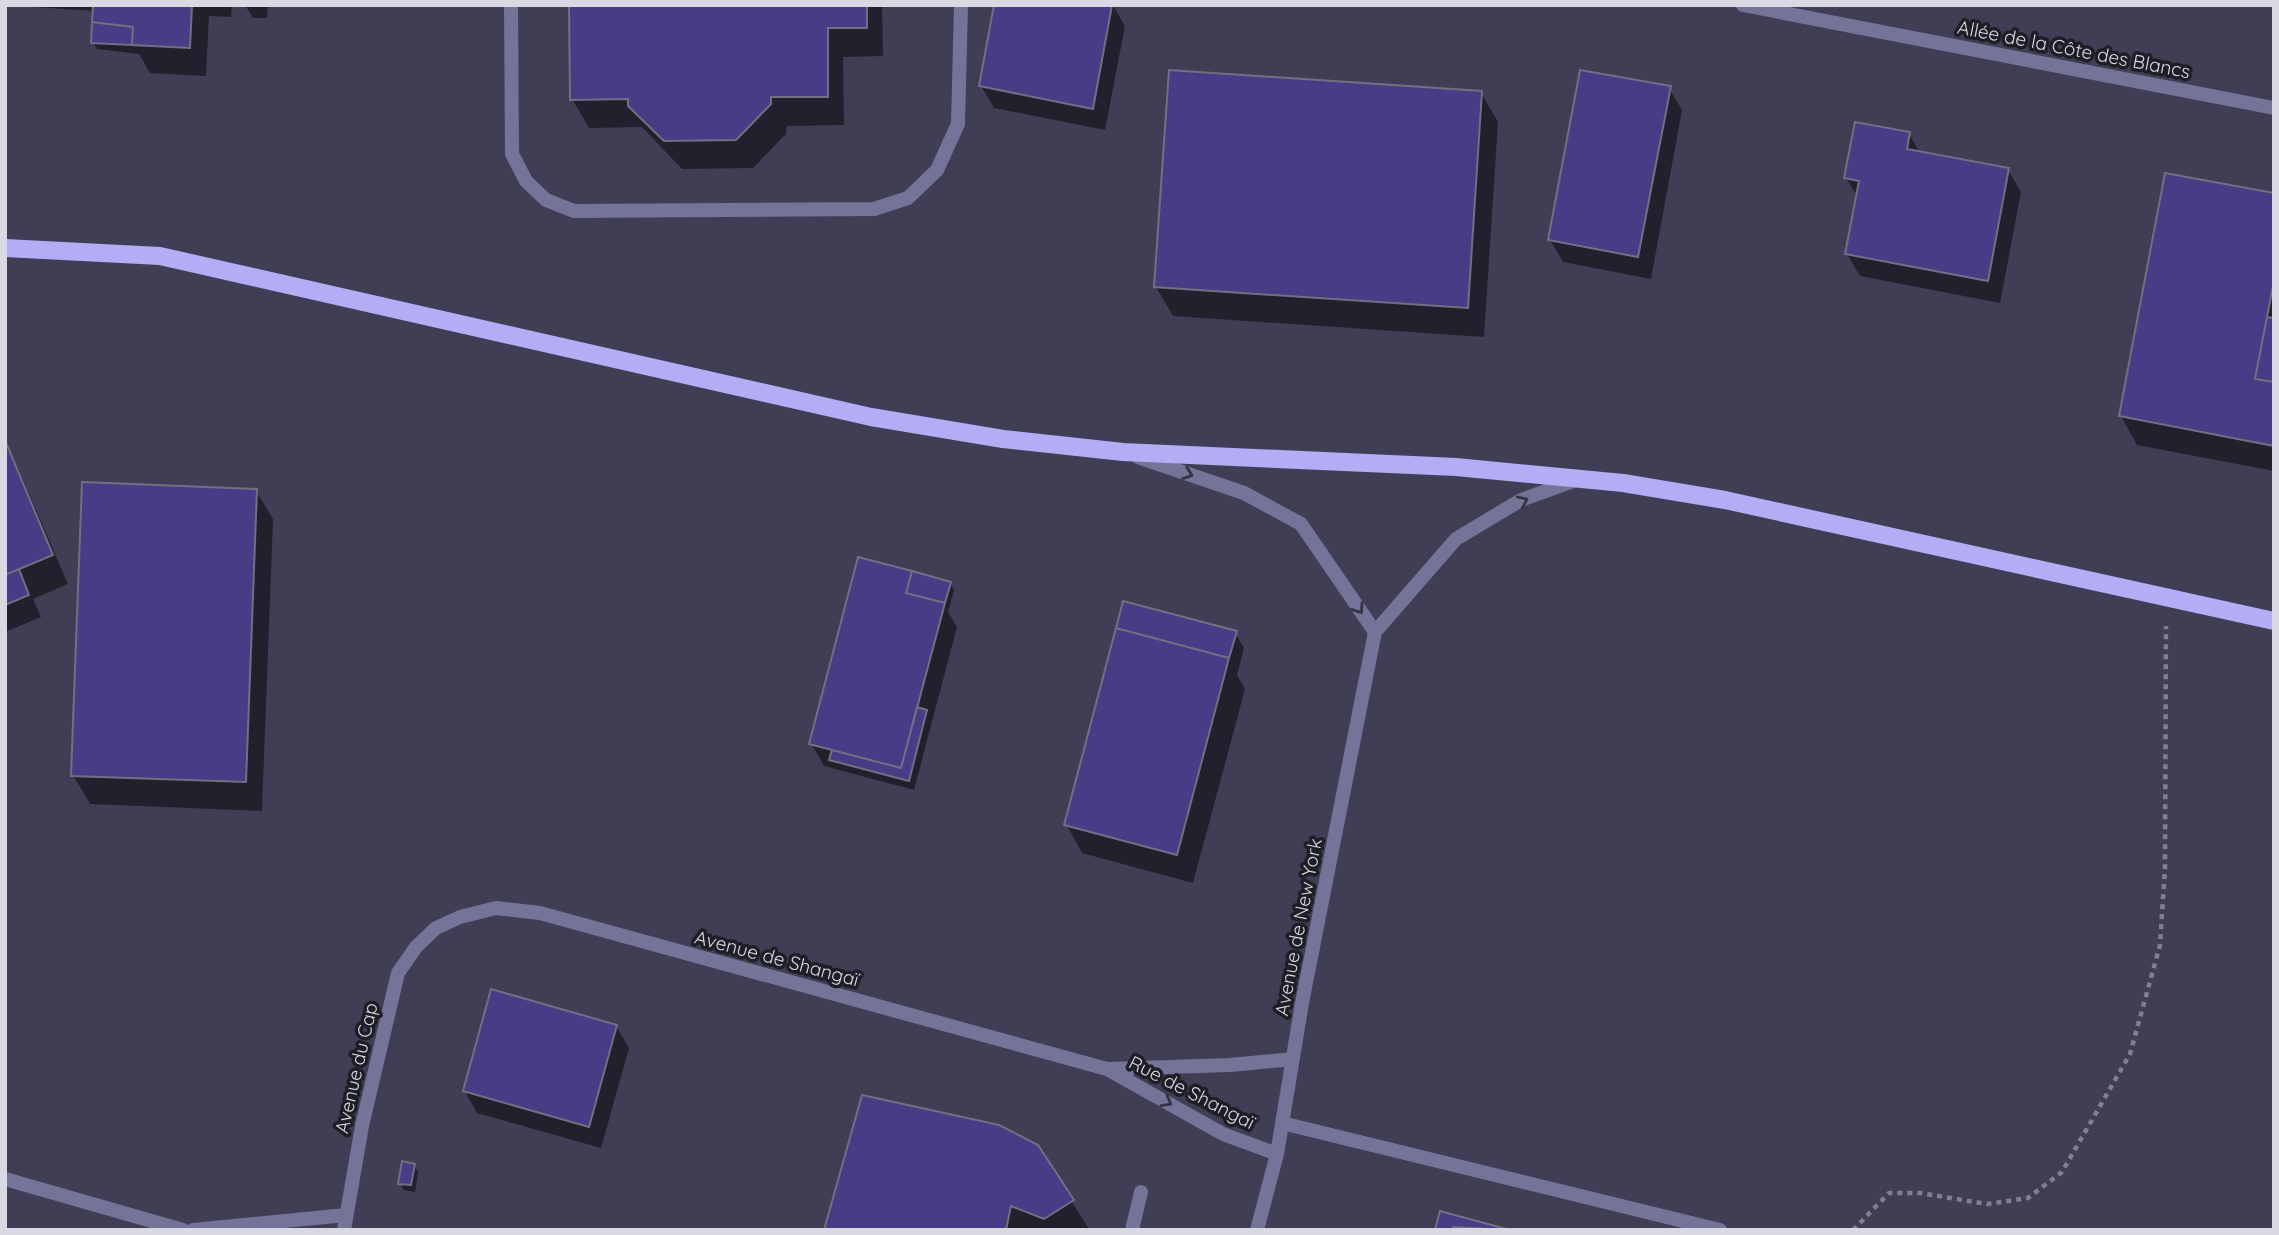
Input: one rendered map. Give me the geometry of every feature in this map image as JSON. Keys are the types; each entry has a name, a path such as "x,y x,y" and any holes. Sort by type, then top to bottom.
{"main road":[{"path":"5,248 160,256 871,417 1003,439 1123,452 1456,467 1582,478 1725,500 2274,621"}],"street":[{"path":"511,5 512,154 526,181 546,200 574,211 601,211 874,209 908,198 937,170 958,124 961,5"},
{"name":"Allée de la Côte des Blancs","path":"1743,5 2274,108"},
{"path":"1123,452 1244,493 1301,524 1374,632 1456,539 1521,500 1582,478"},
{"name":"Avenue de New York","path":"1257,1230 1277,1154 1374,632"},
{"name":"Avenue de Shangaï","path":"436,928 460,916 496,908 540,913 1107,1069"},
{"name":"Avenue du Cap","path":"345,1222 362,1126 398,973 416,947 436,928"},
{"name":"Rue de Shangaï","path":"1107,1069 1230,1065 1293,1059"},
{"name":"Rue de Shangaï","path":"1107,1069 1223,1134 1277,1154"},
{"path":"1282,1123 1720,1230"},
{"path":"5,1180 183,1230"},
{"path":"1132,1230 1142,1192"},
{"path":"193,1230 345,1222"}],"path":[{"path":"1853,1230 1889,1193 1920,1193 1987,1204 2028,1198 2062,1172 2130,1054 2160,945 2165,868 2166,597"}],"shaded area":[{"path":"5,5 2274,5 2274,1230 5,1230"}],"building":[{"path":"93,5 192,5 190,48 132,45 133,27 92,22"},
{"path":"569,5 867,5 867,28 828,28 828,97 771,97 771,104 736,140 664,141 628,106 628,99 570,100"},
{"path":"994,5 1112,5 1093,109 979,86"},
{"path":"92,22 133,27 132,45 91,43"},
{"path":"1169,70 1482,91 1468,308 1154,287"},
{"path":"1580,70 1671,86 1638,257 1548,240"},
{"path":"1855,122 1910,132 1907,149 2009,168 1988,281 1845,254 1859,181 1844,178"},
{"path":"2165,173 2274,193 2274,281 2255,379 2274,382 2274,446 2119,416"},
{"path":"2267,317 2274,318 2274,382 2255,379"},
{"path":"5,440 53,555 5,575"},
{"path":"82,482 257,489 246,782 71,776"},
{"path":"858,557 912,571 906,593 945,603 901,768 809,744"},
{"path":"19,569 29,595 5,605 5,575"},
{"path":"912,571 951,582 945,603 906,593"},
{"path":"1123,601 1237,631 1229,658 1116,628"},
{"path":"1116,628 1229,658 1177,855 1064,825"},
{"path":"917,707 927,710 909,781 829,760 832,750 901,768"},
{"path":"491,989 617,1025 589,1127 463,1091"},
{"path":"862,1095 999,1125 1038,1145 1074,1200 1044,1219 1011,1206 1006,1230 824,1230"},
{"path":"402,1161 415,1164 411,1185 398,1184"},
{"path":"1440,1211 1510,1230 1453,1227 1452,1230 1435,1230"}]}
